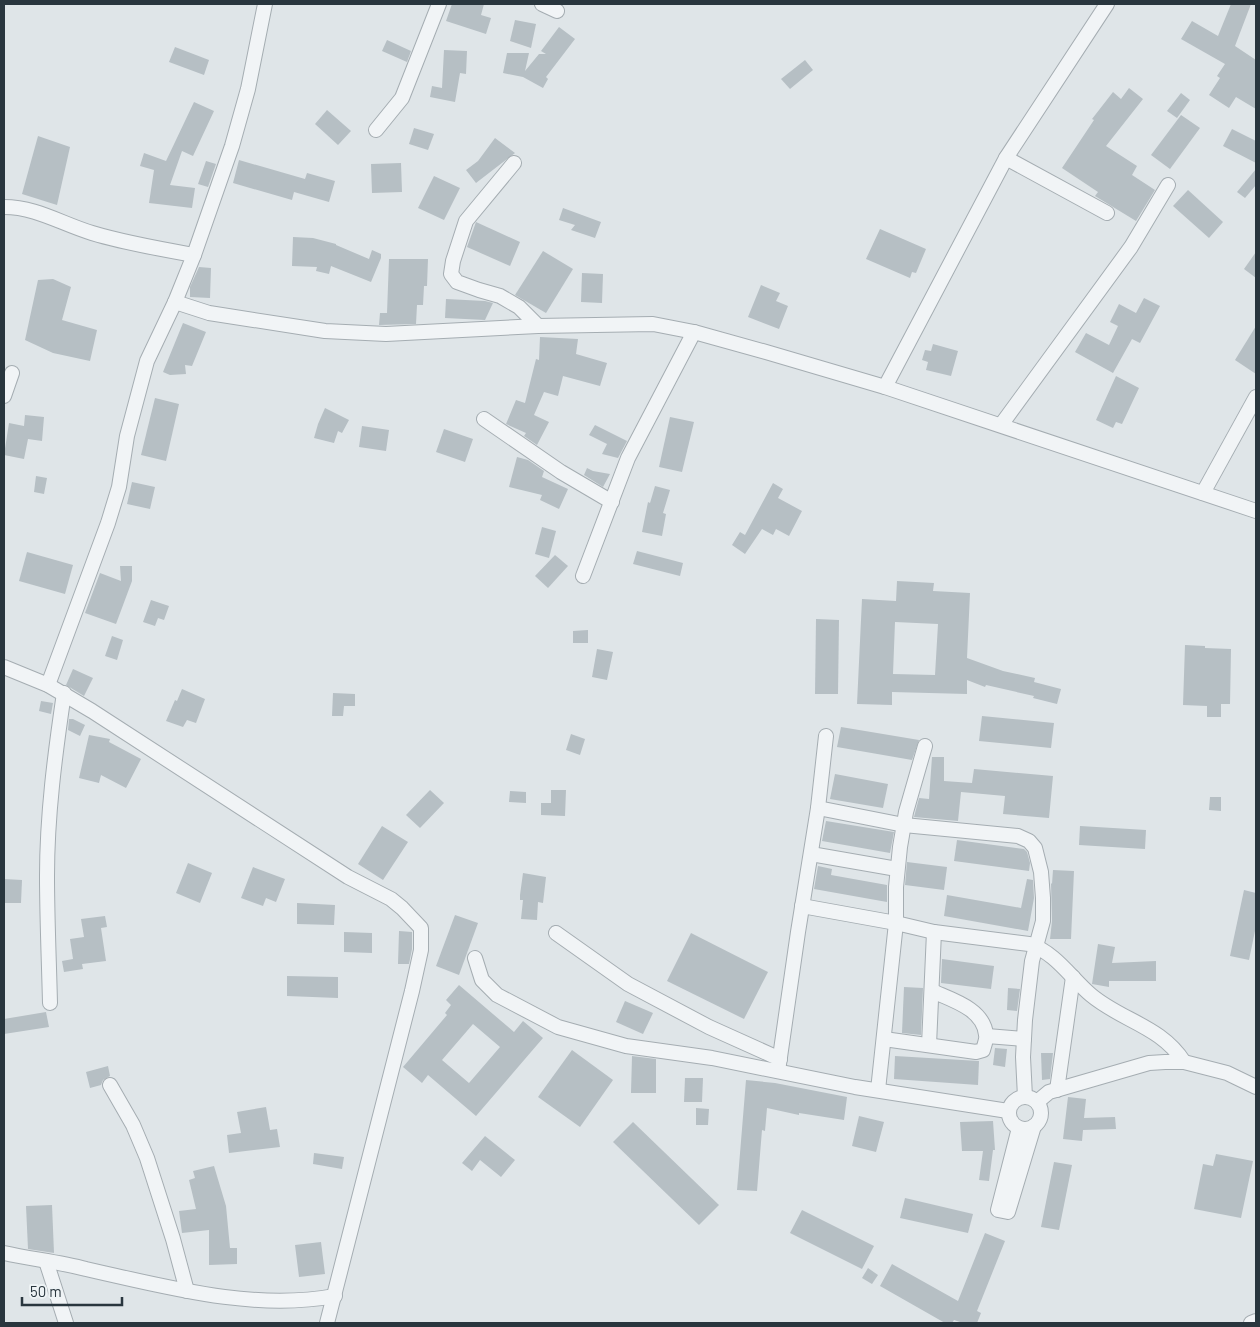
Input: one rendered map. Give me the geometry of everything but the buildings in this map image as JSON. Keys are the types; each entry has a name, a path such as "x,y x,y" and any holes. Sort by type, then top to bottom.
{"street":[{"path":"48,685 108,524 118,487 126,436 147,361 194,256 232,146 248,89 265,4"},
{"path":"376,130 402,98 439,4"},
{"path":"542,4 557,10"},
{"path":"885,387 1006,158 1107,4"},
{"path":"1006,158 1107,213"},
{"path":"514,163 466,221 451,274 457,282 506,299 519,307 538,326"},
{"path":"1001,425 1131,247 1168,185"},
{"path":"4,206 27,208 90,232 194,256"},
{"path":"175,302 218,315 326,331 386,334 538,326 653,324 694,332 885,387 1256,511"},
{"path":"583,576 628,458 694,332"},
{"path":"4,396 12,373"},
{"path":"1204,493 1256,397"},
{"path":"484,419 561,472 612,502"},
{"path":"4,667 64,693 348,877 391,899 421,928 421,950 412,991 328,1321"},
{"path":"50,1003 47,876 49,817 56,744 64,693"},
{"path":"779,1065 818,808 826,736"},
{"path":"878,1090 896,923 897,869 904,825 925,746"},
{"path":"818,808 904,825 1018,836 1028,841 1034,848 1041,872 1043,920 1032,962 1023,1057 1031,1100 1041,1112 1034,1126 1003,1211 1019,1128"},
{"path":"811,854 897,869"},
{"path":"802,906 934,932 1035,946 1055,959 1092,995 1124,1016 1163,1037 1176,1049 1184,1062"},
{"path":"929,1045 934,932"},
{"path":"556,934 628,984 779,1065"},
{"path":"475,958 482,980 497,995 558,1027 626,1046 779,1065 878,1090 1008,1111"},
{"path":"1056,1090 1073,977"},
{"path":"884,1039 981,1052 987,1036 982,1021 976,1014 956,1001 932,991"},
{"path":"987,1036 1024,1039"},
{"path":"1034,1126 1024,1129 1019,1128 1011,1121 1008,1111 1013,1101 1018,1098 1031,1100 1049,1092 1149,1063 1184,1062 1227,1073 1256,1087"},
{"path":"110,1085 133,1124 147,1158 173,1239 187,1291"},
{"path":"4,1253 218,1296 310,1301 335,1296"},
{"path":"46,1261 66,1323"},
{"path":"310,1301 328,1321"},
{"path":"1251,1323 1256,1321"}]}
